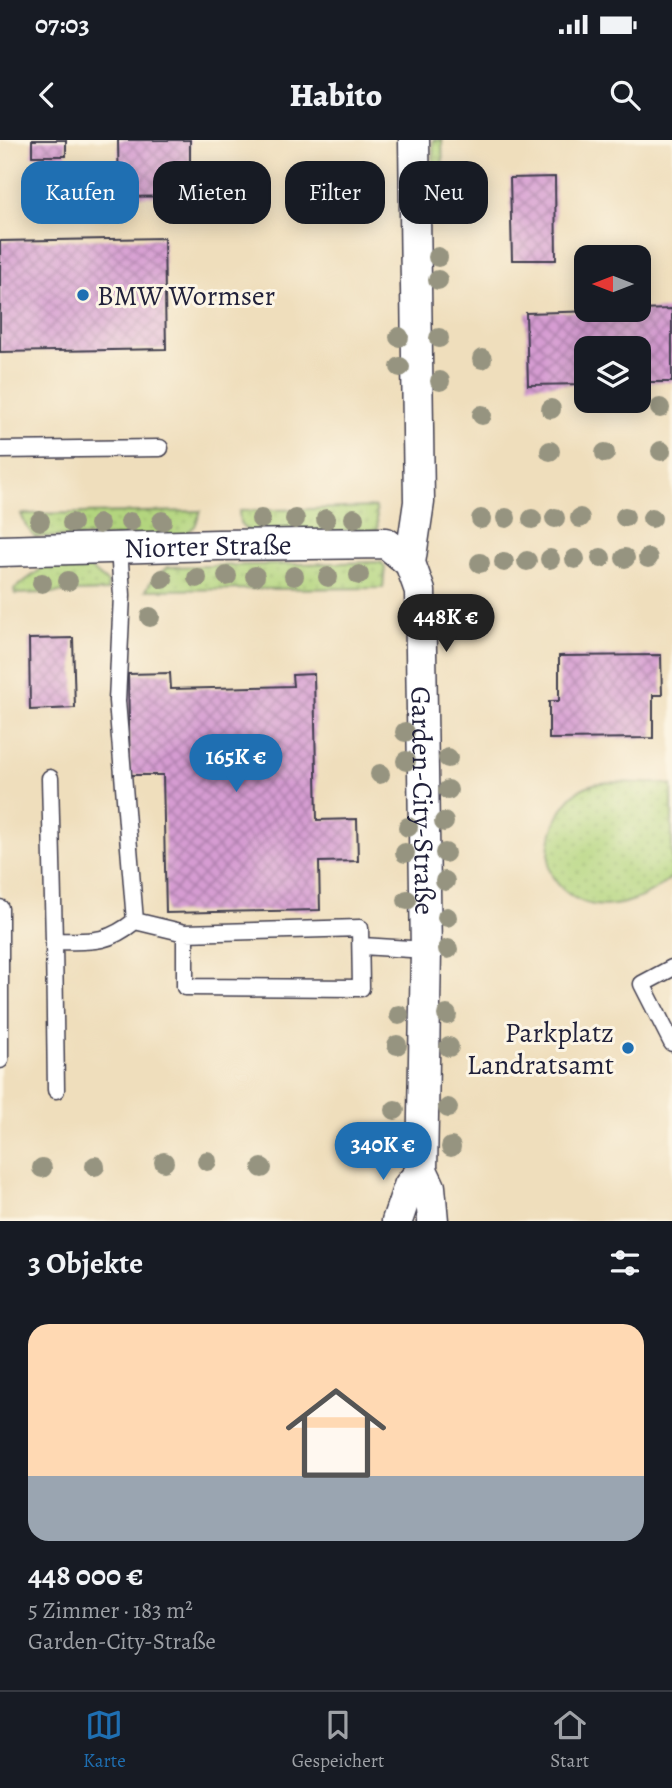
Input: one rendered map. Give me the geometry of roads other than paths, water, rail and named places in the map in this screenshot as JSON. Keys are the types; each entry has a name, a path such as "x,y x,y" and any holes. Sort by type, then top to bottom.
{"street":[{"name":"Garden-City-Straße","path":"414,140 419,502 410,563 420,591 426,950 422,1170 430,1187 433,1221"},
{"name":"Niorter Straße","path":"0,551 386,543 410,563"},
{"name":"Garden-City-Straße","path":"397,1221 409,1186 422,1170"}],"lane":[{"path":"0,450 160,448"},
{"path":"120,547 122,596 117,701 135,921"},
{"path":"50,778 56,1090"},
{"path":"0,908 0,1060"},
{"path":"135,921 185,933 360,928 361,988 185,987 185,933"},
{"path":"54,941 100,941 118,934 135,921"},
{"path":"362,946 426,950"},
{"path":"672,968 642,984 672,1043"}],"place":[{"name":"BMW Wormser","path":"83,295"},
{"name":"Parkplatz Landratsamt","path":"628,1048"}]}
